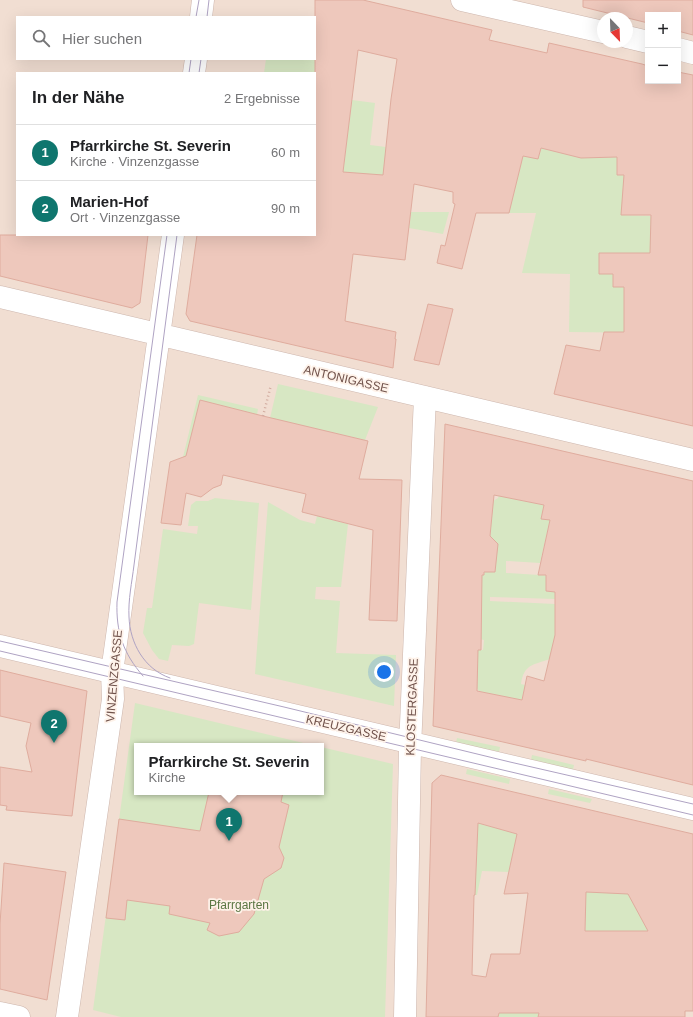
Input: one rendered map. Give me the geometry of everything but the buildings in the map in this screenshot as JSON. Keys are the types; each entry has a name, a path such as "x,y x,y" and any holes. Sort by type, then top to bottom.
{"street":[{"path":"201,16 203,0"},
{"path":"462,0 597,31"},
{"path":"633,39 645,41"},
{"path":"681,50 693,52"},
{"path":"194,72 196,60"},
{"name":"VINZENZGASSE","path":"68,1017 113,699 112,672 172,236"},
{"name":"ANTONIGASSE","path":"0,297 693,460"},
{"name":"KLOSTERGASSE","path":"404,1017 410,743 425,397"},
{"name":"KREUZGASSE","path":"0,646 693,809"},
{"path":"0,1013 19,1017"}],"path":[{"path":"263,416 272,382"}],"shaded area":[{"path":"0,0 693,0 693,1017 0,1017"}],"green space":[{"path":"266,60 315,60 315,72 264,72"},
{"path":"352,100 375,103 370,145 386,147 415,178 343,172"},
{"path":"541,148 583,158 617,157 617,175 649,176 622,215 654,216 655,333 569,332 570,274 522,273 536,213 509,213 523,156 538,159","holes":["599,253 646,253 645,274 638,298 624,298 624,287 613,274 599,274"]},
{"path":"411,212 449,212 443,234 409,228"},
{"path":"278,384 378,407 365,440 270,418"},
{"path":"198,395 258,409 257,415 200,400 184,464 183,457"},
{"path":"499,495 544,505 541,519 550,520 540,563 506,561 506,573 555,576 546,576 546,591 555,592 555,599 490,597 490,601 555,604 555,635 550,659 530,666 524,672 521,684 525,685 520,707 479,691 477,688 478,650 483,650 484,640 479,639 481,575 484,575 491,531 485,530 493,501 498,498"},
{"path":"215,498 259,503 251,610 199,603 194,644 189,646 172,645 168,661 159,659 152,650 143,633 147,608 152,608 163,529 197,534 198,526 188,526 191,505 196,501 208,501"},
{"path":"268,502 300,520 315,524 317,516 348,524 341,587 316,587 315,599 340,601 336,653 396,655 394,706 255,674"},
{"name":"Pfarrgarten","path":"135,703 303,743 134,743 134,795 324,795 324,748 393,764 385,1017 121,1017 93,1010"},
{"path":"457,738 500,747 499,752 456,743"},
{"path":"532,755 574,765 573,770 531,760"},
{"path":"467,769 510,779 509,784 466,774"},
{"path":"549,789 592,799 590,803 548,794"},
{"path":"474,822 518,834 509,872 482,871 477,895 470,895 470,872 476,871 477,855"},
{"path":"586,892 636,893 650,935 635,931 611,931 585,941"},
{"path":"499,1013 539,1013 538,1017 498,1017"}],"tram line":[{"path":"196,16 199,0"},
{"path":"207,16 209,0"},
{"path":"189,72 191,60"},
{"path":"199,72 201,60"},
{"path":"143,676 130,659 122,642 118,623 117,602 167,236"},
{"path":"170,678 153,668 140,654 132,636 129,611 130,591 177,236"},
{"path":"0,641 693,804"},
{"path":"0,651 693,815"}],"place":[{"name":"Marien-Hof","path":"54,743"},
{"name":"Pfarrkirche St. Severin","path":"229,841"}]}
